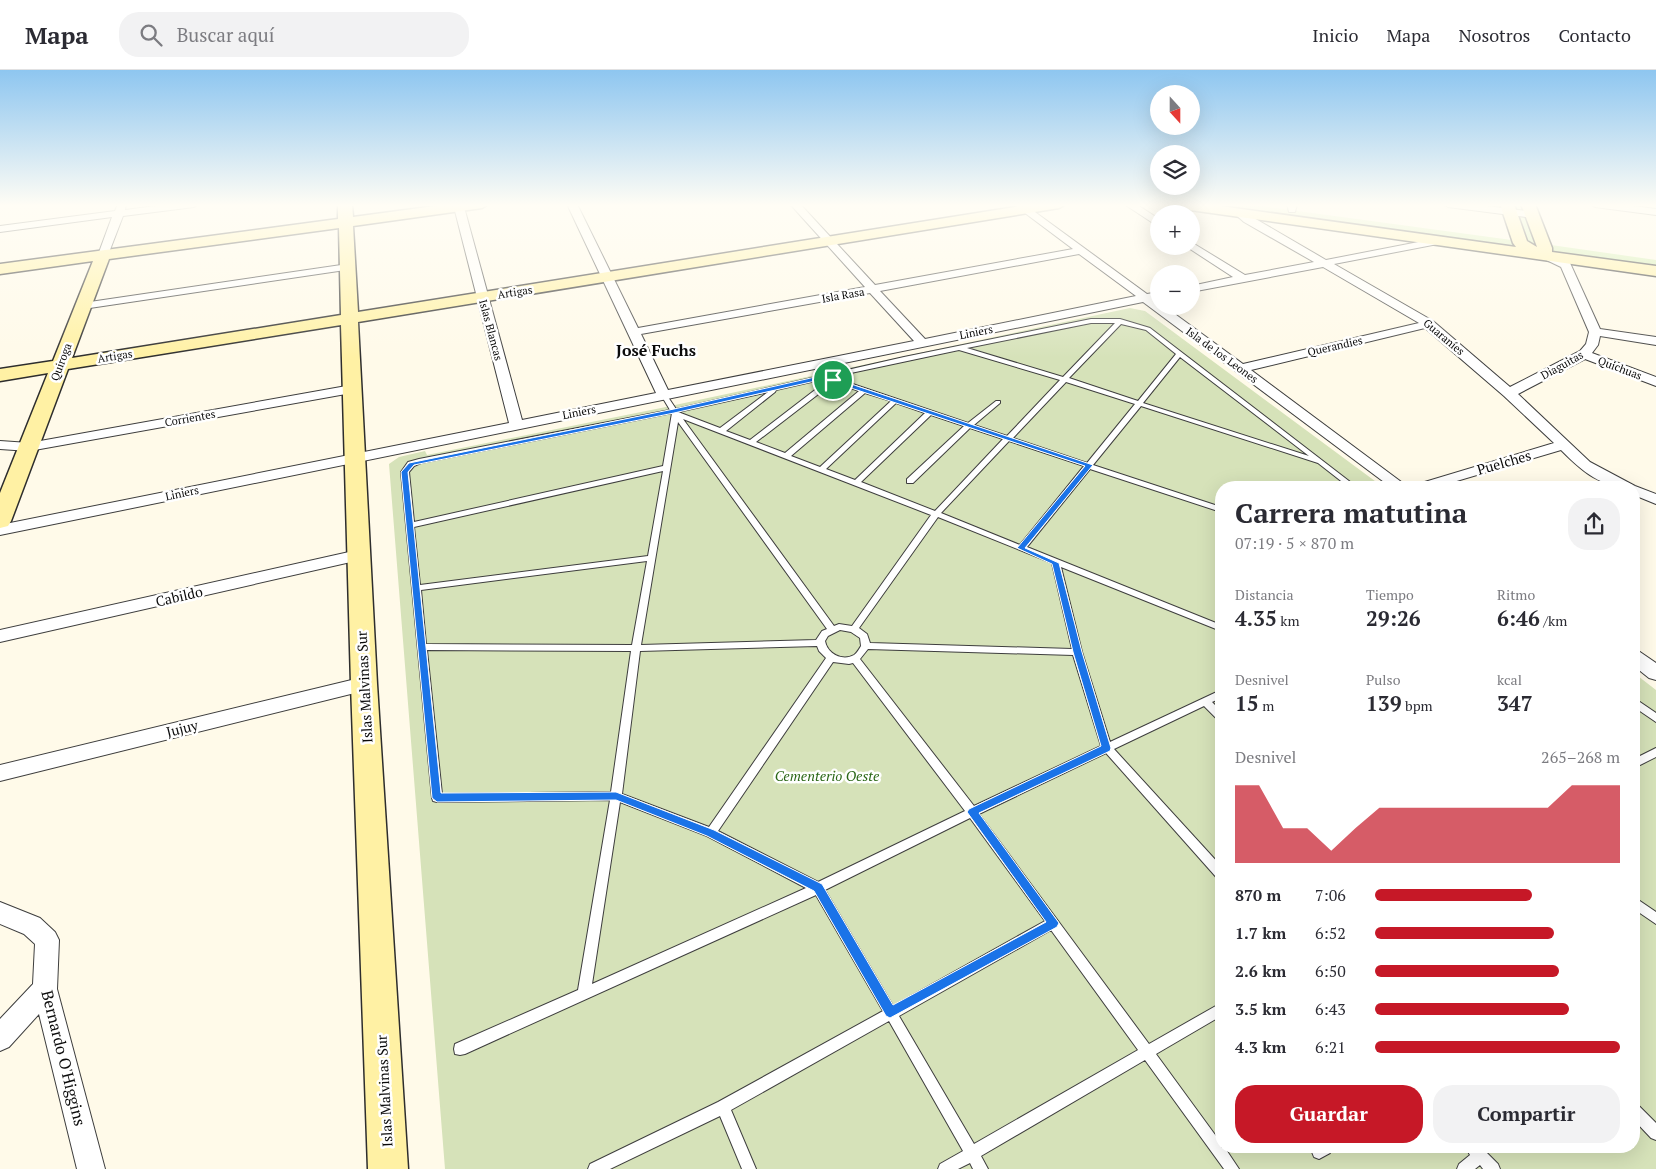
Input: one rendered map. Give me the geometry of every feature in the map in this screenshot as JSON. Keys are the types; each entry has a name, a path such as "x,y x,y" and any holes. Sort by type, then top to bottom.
{"street":[{"path":"0,270 107,255"},
{"name":"Islas Malvinas Sur","path":"347,255 358,555 388,1169"},
{"name":"Islas Blancas","path":"471,255 516,424"},
{"path":"597,255 664,395"},
{"name":"Artigas","path":"0,375 741,255"},
{"path":"842,255 922,343"},
{"name":"Isla Rasa","path":"634,332 1063,255"},
{"name":"Isla de los Leones","path":"1086,255 1392,481"},
{"path":"1207,255 1243,278"},
{"name":"Guaraníes","path":"1310,255 1429,324 1509,393 1585,465 1614,481"},
{"path":"1200,287 1359,255"},
{"path":"1550,255 1566,265 1595,332 1656,341"},
{"path":"1571,255 1656,271"},
{"path":"1602,255 1656,260"},
{"name":"Quiroga","path":"0,521 103,256"},
{"path":"83,306 348,267"},
{"name":"Liniers","path":"0,530 1150,297"},
{"name":"Querandies","path":"1240,369 1429,324"},
{"name":"Diaguitas","path":"1509,393 1584,354 1592,345 1595,332"},
{"name":"Quichuas","path":"1584,354 1656,382"},
{"name":"Corrientes","path":"0,445 28,447 352,389"},
{"name":"Puelches","path":"1439,481 1565,444"},
{"path":"0,486 20,470"},
{"path":"1640,492 1656,499"},
{"name":"Cabildo","path":"0,636 358,555"},
{"path":"1640,662 1656,674"},
{"name":"Jujuy","path":"0,772 364,684"},
{"name":"Bernardo O'Higgins","path":"0,913 32,926 47,940 45,989 91,1169"},
{"path":"0,1038 45,989"}],"lane":[{"path":"981,1169 818,888 711,833 616,796 437,798 405,472 411,464 513,442 675,412 777,387 957,348 1091,321 1120,321 1148,329 1346,481"},
{"path":"854,629 936,514 1120,321"},
{"path":"957,348 1064,379 1323,463"},
{"path":"1021,548 1180,353"},
{"path":"824,377 1215,508"},
{"path":"751,443 833,380"},
{"path":"720,431 777,387"},
{"path":"786,456 864,390"},
{"path":"664,395 832,629"},
{"path":"821,470 895,400"},
{"path":"910,481 969,425 998,402"},
{"path":"675,412 1215,626"},
{"path":"584,993 616,796 636,648 675,412"},
{"path":"856,483 930,412"},
{"path":"410,525 666,468"},
{"path":"417,588 651,558"},
{"path":"1056,563 1078,652 1107,748 1215,867"},
{"path":"839,627 854,629 864,636 866,646 864,651 855,659 847,661 831,658 822,652 820,643 822,637 832,629 839,627"},
{"path":"423,646 636,648 820,643"},
{"path":"866,646 1078,652"},
{"path":"711,833 831,658"},
{"path":"855,659 972,812 1215,1146"},
{"path":"460,1049 818,888 972,812 1215,697"},
{"path":"1206,702 1215,711"},
{"path":"1640,706 1656,718"},
{"path":"1640,761 1656,752"},
{"path":"1640,907 1656,919"},
{"path":"594,1169 723,1107 890,1012 1053,923"},
{"path":"945,1169 1215,1012"},
{"path":"723,1107 749,1169"},
{"path":"1640,1117 1656,1133"},
{"path":"1220,1153 1232,1169"},
{"path":"1464,1169 1476,1153"},
{"path":"1478,1153 1493,1169"}],"green space":[{"path":"1543,255 1623,255 1656,260 1656,271"},
{"name":"Cementerio Oeste","path":"1130,308 1145,311 1375,481 1215,481 1215,1153 1640,1153 1640,678 1656,690 1656,1169 445,1169 389,464 399,457 425,451 427,455 661,408"}],"district":[{"name":"José Fuchs","path":"656,350"}],"route":[{"path":"824,377 833,380 1089,465 1021,548 1056,563 1078,652 1107,748 972,812 1053,923 890,1012 818,888 711,833 616,796 437,798 405,472 411,464 419,461 674,411 824,377"}]}
